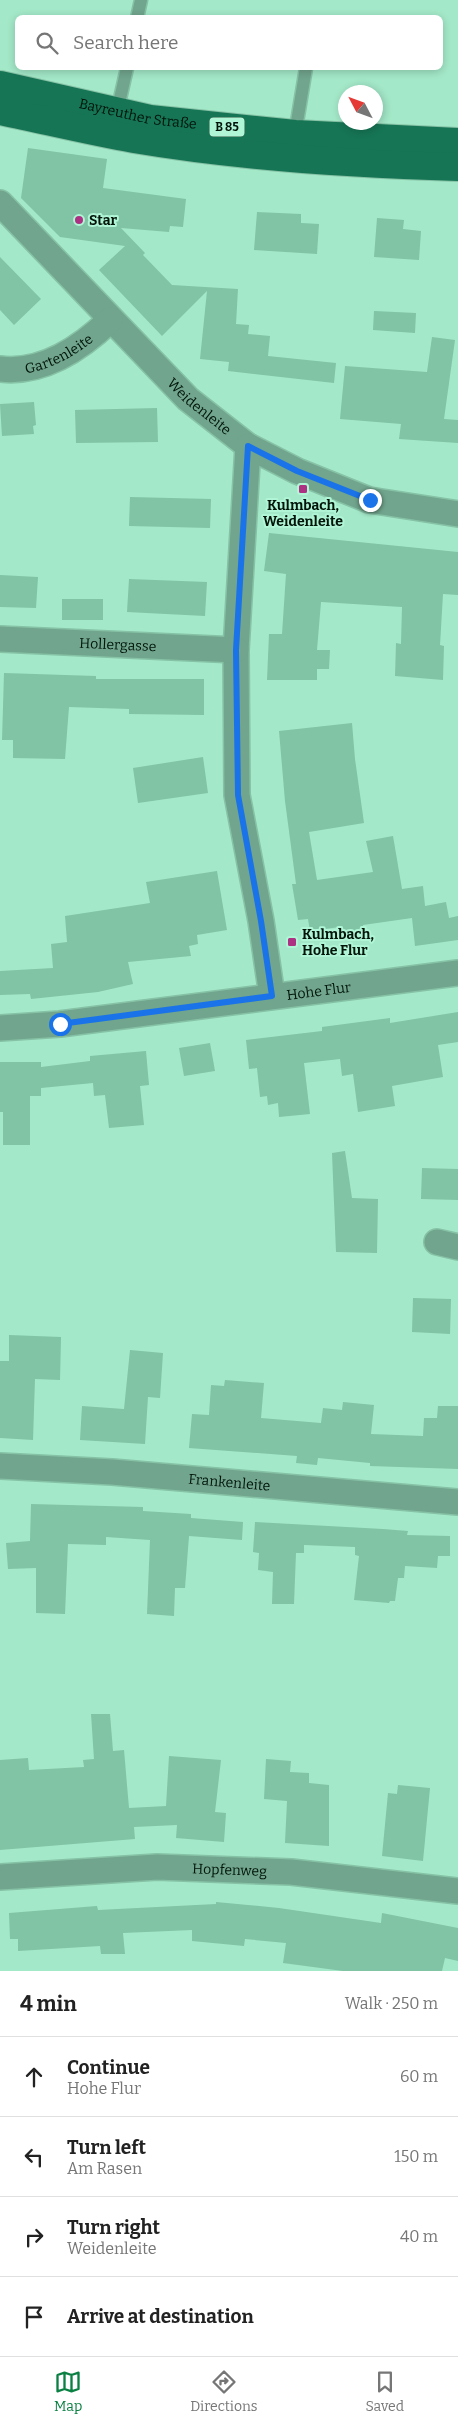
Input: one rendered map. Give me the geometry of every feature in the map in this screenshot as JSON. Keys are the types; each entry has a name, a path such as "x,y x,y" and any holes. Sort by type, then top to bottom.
{"main road":[{"name":"Bayreuther Straße","path":"0,85 150,119 295,134 458,142"},
{"name":"Bayreuther Straße","path":"0,111 134,139 256,154 366,164 458,167"}],"street":[{"name":"Weidenleite","path":"0,203 110,320 188,399 248,446 297,471 370,500 458,514"},
{"name":"Gartenleite","path":"0,369 43,364 91,338 110,320"},
{"path":"248,446 236,650 238,795 261,921 272,996"},
{"name":"Hollergasse","path":"0,639 236,650"},
{"name":"Hohe Flur","path":"0,1028 60,1024 458,973"},
{"name":"Frankenleite","path":"0,1466 122,1473 458,1502"},
{"name":"Hopfenweg","path":"0,1877 157,1867 290,1872 458,1891"}],"lane":[{"path":"138,15 141,0"},
{"path":"117,112 127,70"},
{"path":"295,134 306,70"}],"building":[{"path":"28,148 107,159 103,188 186,199 183,227 170,226 169,232 121,228 145,253 143,255 172,285 238,289 236,324 249,325 248,334 270,336 268,356 336,363 334,383 228,371 229,362 200,359 207,291 162,336 99,270 125,246 60,237 21,198"},
{"path":"257,212 301,214 301,223 319,224 317,254 254,250"},
{"path":"377,218 404,220 403,229 421,231 419,260 374,257"},
{"path":"0,257 41,299 14,325 0,310"},
{"path":"374,311 416,313 415,333 373,330"},
{"path":"432,337 455,340 444,419 458,420 458,443 399,439 401,424 340,419 345,366 427,372"},
{"path":"34,402 36,425 33,426 34,434 2,436 0,404"},
{"path":"157,408 158,442 76,443 75,410"},
{"path":"130,497 211,499 210,528 129,526"},
{"path":"269,533 458,552 458,595 443,594 440,645 444,646 443,680 395,676 396,643 401,644 402,607 321,602 317,650 330,650 329,669 317,669 317,680 267,680 269,634 282,634 286,574 264,571"},
{"path":"0,575 38,577 36,608 0,607"},
{"path":"129,579 207,582 205,616 127,612"},
{"path":"62,599 103,599 103,620 62,620"},
{"path":"4,673 96,676 96,679 204,679 204,715 129,714 129,709 69,707 65,759 13,758 13,740 2,740"},
{"path":"352,723 364,823 309,832 317,880 373,872 366,841 393,836 402,889 423,886 425,906 446,902 449,918 458,916 458,940 415,946 412,918 363,925 364,933 341,936 340,927 310,931 308,919 298,920 292,884 296,884 285,801 279,731"},
{"path":"203,757 208,793 138,803 133,768"},
{"path":"217,871 227,930 197,935 198,944 189,946 191,956 128,962 133,984 98,992 31,999 30,994 0,995 0,971 53,968 51,944 67,942 65,916 150,903 146,882"},
{"path":"458,1012 458,1042 438,1045 443,1077 392,1086 395,1106 358,1112 353,1074 342,1076 340,1059 304,1063 310,1114 279,1117 278,1103 268,1105 267,1096 260,1097 257,1068 249,1069 246,1040 322,1031 322,1027 390,1018 390,1023"},
{"path":"210,1043 215,1071 184,1076 179,1048"},
{"path":"146,1051 149,1085 140,1086 144,1125 109,1128 105,1095 94,1096 93,1083 41,1088 41,1096 30,1096 30,1145 3,1145 3,1112 0,1112 0,1062 41,1062 41,1067 90,1061 90,1056"},
{"path":"345,1151 352,1198 378,1199 377,1253 336,1252 332,1153"},
{"path":"422,1168 458,1169 458,1200 421,1199"},
{"path":"413,1298 451,1299 450,1334 412,1332"},
{"path":"9,1335 61,1337 60,1380 35,1379 33,1440 0,1438 0,1361 9,1361"},
{"path":"130,1350 163,1353 160,1398 148,1397 145,1444 80,1440 82,1406 124,1409"},
{"path":"225,1380 264,1383 261,1418 321,1423 323,1408 342,1410 343,1402 374,1405 371,1434 423,1436 424,1418 437,1418 438,1406 458,1406 458,1469 370,1466 370,1463 318,1458 317,1465 296,1463 297,1456 189,1448 192,1414 209,1415 211,1385 224,1386"},
{"path":"31,1504 143,1507 143,1511 191,1514 191,1518 243,1522 242,1540 189,1536 185,1588 175,1588 174,1616 147,1614 150,1540 106,1537 106,1545 68,1544 65,1614 36,1613 36,1568 8,1569 6,1543 30,1541"},
{"path":"255,1522 383,1529 408,1531 407,1535 450,1536 450,1556 438,1556 437,1568 405,1566 404,1578 398,1578 395,1601 390,1601 389,1603 354,1600 359,1556 355,1555 355,1547 304,1545 304,1553 296,1553 294,1604 272,1604 273,1572 258,1570 259,1553 253,1552"},
{"path":"91,1714 110,1714 113,1751 124,1750 129,1808 166,1806 169,1756 221,1760 215,1812 226,1813 224,1842 176,1838 177,1825 134,1827 135,1839 0,1850 0,1760 28,1758 29,1770 84,1767 83,1760 94,1759"},
{"path":"266,1759 291,1761 290,1772 309,1773 309,1783 329,1785 329,1846 285,1843 287,1801 264,1799"},
{"path":"398,1785 430,1788 423,1861 382,1856 388,1793 397,1794"},
{"path":"216,1902 279,1908 381,1923 382,1913 458,1928 458,1961 445,1958 442,1971 343,1971 283,1963 286,1943 245,1939 244,1946 192,1941 192,1930 123,1933 125,1954 101,1954 100,1946 18,1951 18,1939 10,1939 9,1913 97,1906 98,1910 216,1904"}],"place":[{"name":"Star","path":"79,220"},
{"name":"Kulmbach, Weidenleite","path":"303,489"},
{"name":"Kulmbach, Hohe Flur","path":"292,942"}],"route":[{"path":"60,1024 272,996 261,921 238,795 236,650 240,556 248,446 297,471 370,500"}]}
